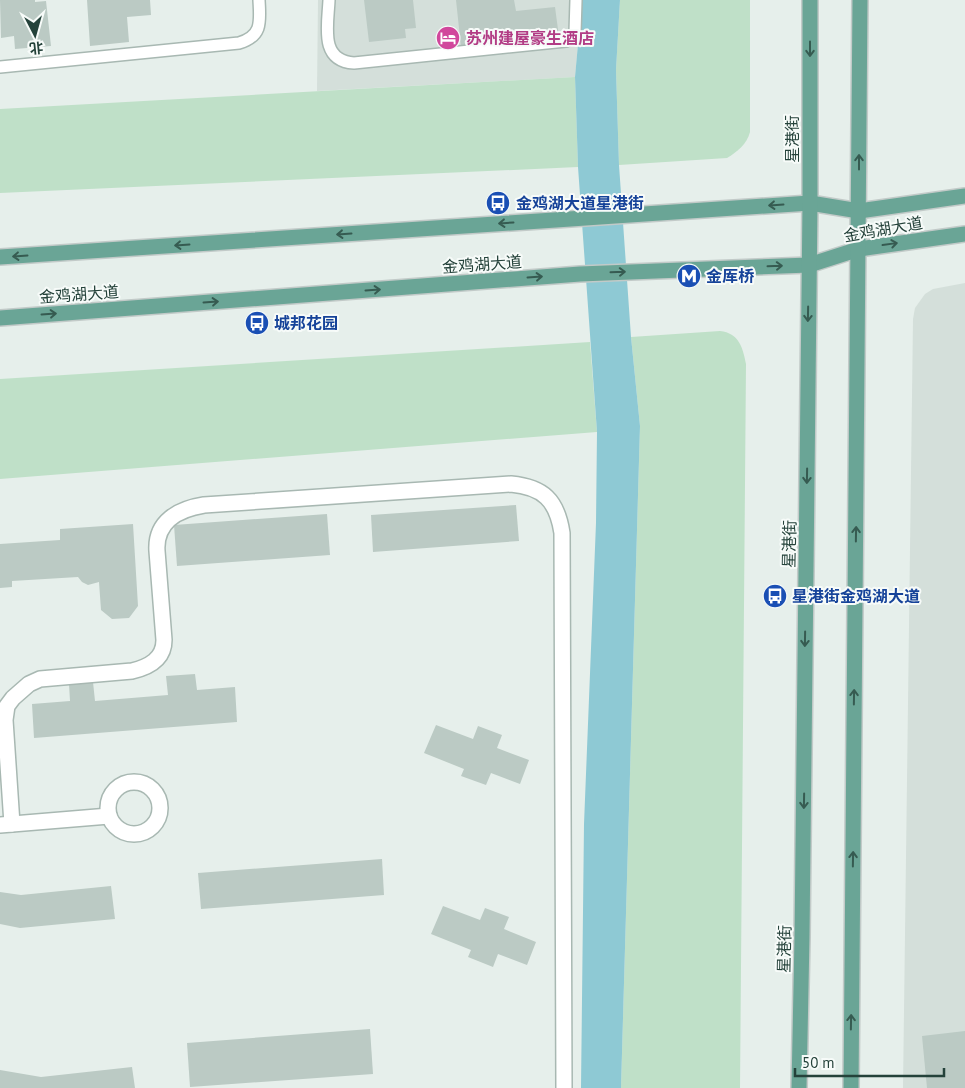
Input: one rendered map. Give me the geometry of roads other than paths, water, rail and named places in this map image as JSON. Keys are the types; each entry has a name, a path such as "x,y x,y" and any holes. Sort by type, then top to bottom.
{"main road":[{"name":"星港街","path":"799,1088 803,907 810,203 810,0"},
{"path":"851,1088 860,0"},
{"name":"金鸡湖大道","path":"0,257 810,203 859,211 965,196"},
{"name":"金鸡湖大道","path":"0,318 580,274 809,265 859,249 965,234"}],"street":[{"path":"109,816 6,824 5,726 7,706 16,694 36,680 132,671 144,668 157,660 162,652 164,640 157,539 165,524 175,514 193,506 214,504 511,484 536,489 545,496 553,507 561,524 562,533 564,1088"}],"lane":[{"path":"0,67 239,43 250,39 257,32 260,20 259,0"},
{"path":"328,0 329,48 337,58 347,62 566,41 574,36 575,32 576,0"}],"water":[{"path":"582,0 620,0 616,70 619,165 631,337 640,426 621,1088 581,1088 584,824 596,523 597,432 578,167 575,77"}],"place":[{"name":"苏州建屋豪生酒店","path":"448,38"},
{"name":"金鸡湖大道星港街","path":"498,203"},
{"name":"金厍桥","path":"689,276"},
{"name":"城邦花园","path":"257,323"},
{"name":"星港街金鸡湖大道","path":"775,596"}]}
